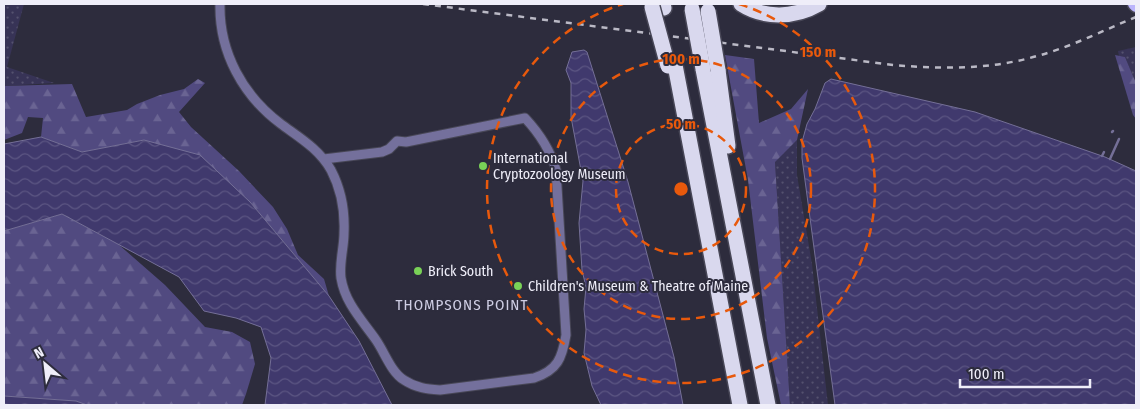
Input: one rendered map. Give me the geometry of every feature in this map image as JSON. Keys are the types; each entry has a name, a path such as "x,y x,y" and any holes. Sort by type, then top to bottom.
{"highway":[{"path":"740,4 752,11 767,15 794,13 811,9 819,4"},
{"path":"658,6 689,137 740,405"},
{"path":"691,7 711,69"},
{"path":"707,7 711,69 743,271 768,405"}],"street":[{"path":"220,4 220,22 226,48 241,82 264,111 316,149 336,181 343,209 344,233 340,267 345,292 355,313 397,374 416,387 440,390 534,378 546,373 557,364 563,354 566,335 556,170 543,139 525,118 406,142 396,141 389,149 382,152 324,159"}],"shaded area":[{"path":"4,4 24,4 7,67 54,83 4,86"},
{"path":"1136,47 1136,83 1125,57 1119,56 1118,51"},
{"path":"797,140 797,175 812,264 828,405 790,405 775,161"}],"green space":[{"path":"725,55 754,59 759,123 791,109 808,89 797,140 775,162 790,405 781,405 767,338 748,180"},
{"path":"1115,55 1125,57 1136,83 1136,119 1133,115"},
{"path":"198,79 205,83 179,112 191,127 239,171 273,207 287,229 298,255 324,279 329,296 250,202 144,140 82,152 41,137 43,118 28,117 22,133 4,140 4,86 72,84 86,117 127,110 160,95 184,89"},
{"path":"62,214 118,244 165,285 205,327 232,332 250,342 255,364 242,405 87,405 76,401 4,396 4,231"}],"water":[{"path":"584,50 587,52 628,182 674,357 683,405 601,405 592,386 584,353 586,287 582,270 579,223 583,181 571,117 571,83 566,70 572,52"},
{"path":"831,79 975,112 1105,157 1136,171 1136,405 835,405 802,158 802,142 807,124 825,83"},
{"path":"41,137 82,152 144,140 200,155 250,202 329,296 359,341 392,405 265,405 271,358 261,327 236,318 204,311 179,277 62,214 4,231 4,144"},
{"path":"4,396 76,401 87,405 4,405"}],"waterway":[{"path":"1110,159 1119,139"},
{"path":"1102,156 1104,152"}],"railway":[{"path":"423,4 893,65 947,68 1019,61 1075,43 1136,17"}],"place":[{"name":"International Cryptozoology Museum","path":"483,166"},
{"name":"Brick South","path":"418,271"},
{"name":"Children's Museum & Theatre of Maine","path":"518,286"}],"district":[{"name":"THOMPSONS POINT","path":"462,305"}]}
